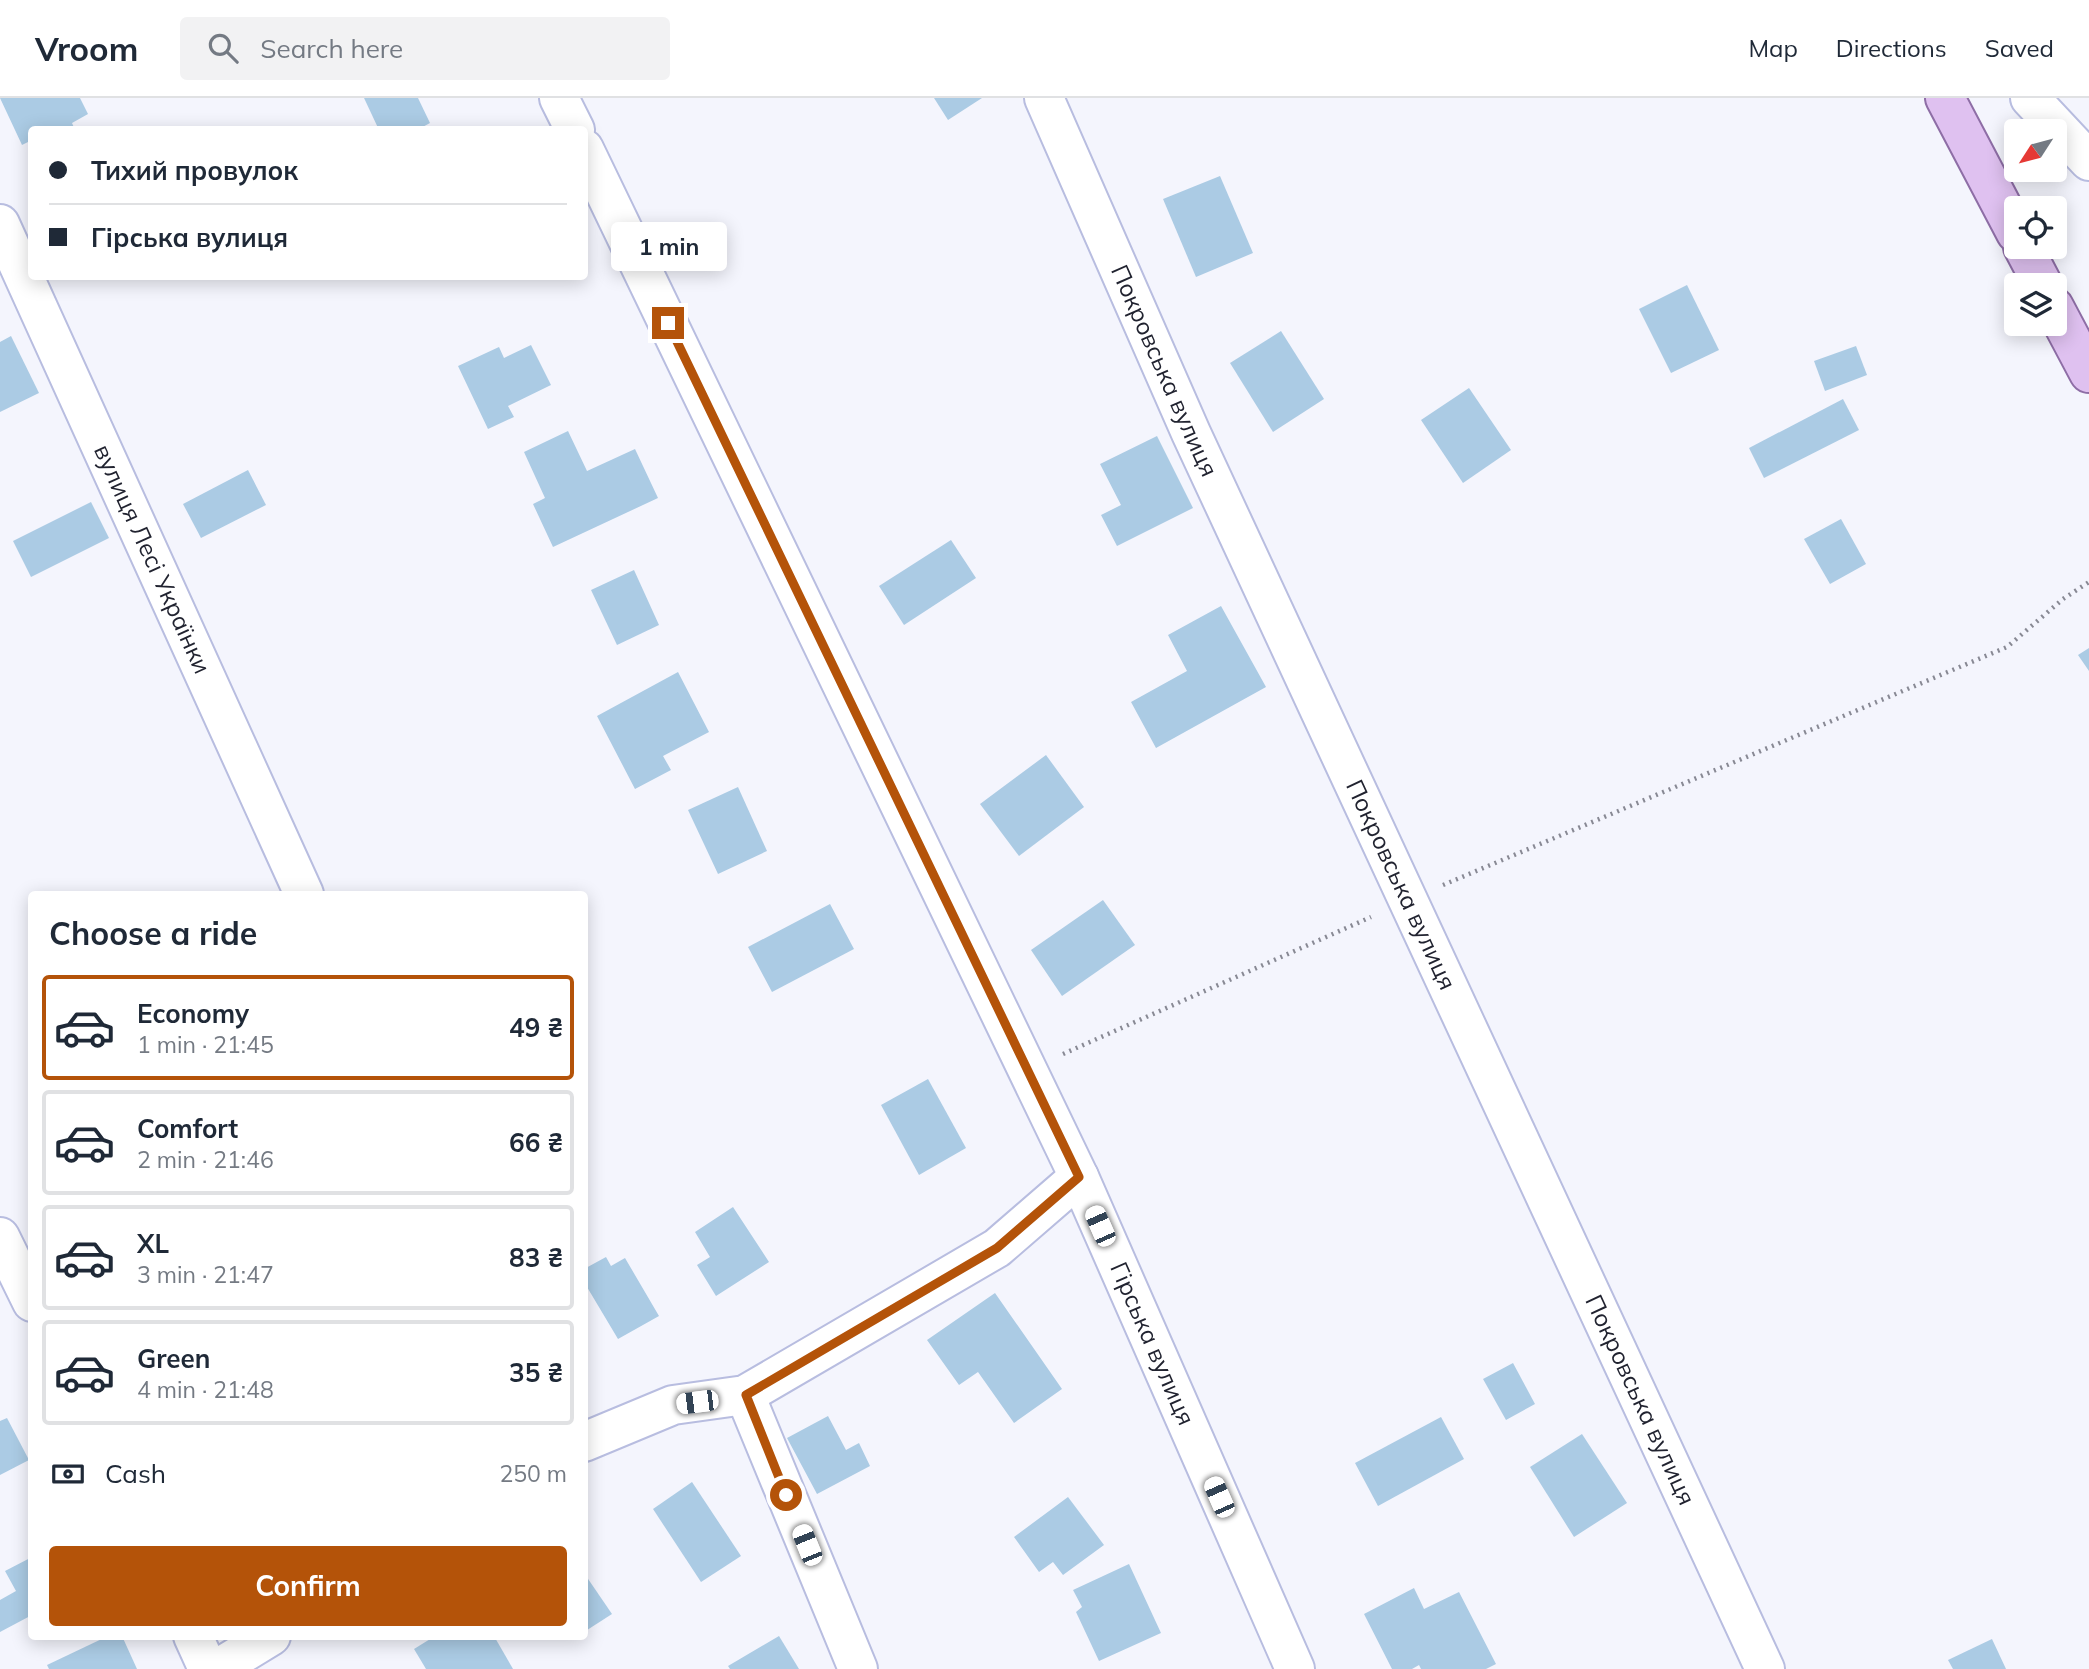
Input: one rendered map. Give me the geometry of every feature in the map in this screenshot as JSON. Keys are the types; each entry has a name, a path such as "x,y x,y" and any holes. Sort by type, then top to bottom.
{"main road":[{"path":"1945,98 2004,210"},
{"path":"2067,332 2089,373"}],"street":[{"path":"559,98 573,126"},
{"name":"Покровська вулиця","path":"1044,98 1191,433 1765,1669"},
{"path":"2030,98 2089,161"},
{"name":"Гірська вулиця","path":"588,157 1079,1177 1295,1669"},
{"name":"вулиця Лесі Українки","path":"0,224 303,891"},
{"path":"588,1440 673,1405 746,1395 997,1248 1079,1177"},
{"path":"0,1237 28,1294"},
{"path":"746,1395 858,1669"},
{"path":"195,1640 208,1669"},
{"path":"217,1669 264,1640"}],"path":[{"path":"1028,1069 1408,900 2007,647 2063,598 2089,582"}],"building":[{"path":"0,98 80,98 88,114 72,123 73,126 28,126 28,142 22,145"},
{"path":"364,98 418,98 430,123 424,126 377,126"},
{"path":"934,98 982,98 948,120"},
{"path":"1220,176 1253,253 1196,277 1163,199"},
{"path":"1687,285 1719,350 1671,373 1639,309"},
{"path":"1281,331 1324,399 1273,432 1230,363"},
{"path":"11,336 39,393 0,412 0,342"},
{"path":"531,345 551,385 508,406 514,417 488,429 458,366 499,347 504,358"},
{"path":"1856,346 1867,375 1825,391 1814,361"},
{"path":"1469,388 1511,450 1463,483 1421,420"},
{"path":"1843,399 1859,430 1764,478 1749,448"},
{"path":"568,431 587,471 635,449 658,498 553,547 533,504 545,498 524,452"},
{"path":"1157,436 1193,508 1117,546 1101,515 1121,505 1100,464"},
{"path":"248,470 266,505 201,538 183,504"},
{"path":"91,502 109,538 31,577 13,541"},
{"path":"1841,519 1866,564 1830,584 1804,539"},
{"path":"951,540 976,578 904,625 879,586"},
{"path":"634,570 659,625 617,645 591,590"},
{"path":"1221,606 1266,687 1156,748 1131,702 1187,671 1168,635"},
{"path":"2089,648 2089,671 2078,655"},
{"path":"678,672 709,732 663,756 671,770 635,789 597,716"},
{"path":"1046,755 1084,807 1019,856 980,804"},
{"path":"738,787 767,851 718,874 688,810"},
{"path":"1103,900 1135,945 1062,996 1031,950"},
{"path":"830,904 854,949 772,992 748,947"},
{"path":"928,1079 966,1148 919,1175 881,1105"},
{"path":"733,1207 769,1262 716,1296 697,1265 710,1257 695,1232"},
{"path":"606,1257 611,1266 625,1258 659,1316 618,1339 588,1289 588,1267"},
{"path":"995,1293 1062,1389 1014,1423 978,1372 959,1385 927,1340"},
{"path":"1513,1363 1535,1404 1506,1420 1483,1379"},
{"path":"828,1416 846,1450 859,1443 870,1466 817,1494 787,1438"},
{"path":"1441,1417 1464,1459 1378,1506 1355,1463"},
{"path":"7,1418 28,1461 0,1475 0,1421"},
{"path":"1582,1434 1627,1503 1574,1537 1530,1467"},
{"path":"692,1482 741,1556 701,1582 653,1509"},
{"path":"1068,1497 1104,1545 1063,1575 1053,1562 1039,1572 1014,1537"},
{"path":"28,1559 28,1617 0,1632 0,1600 16,1591 5,1571"},
{"path":"1129,1564 1161,1633 1099,1661 1076,1612 1082,1607 1073,1590"},
{"path":"588,1579 612,1614 588,1629"},
{"path":"1414,1588 1424,1609 1459,1592 1496,1664 1486,1669 1421,1669 1419,1665 1412,1669 1392,1669 1364,1614"},
{"path":"779,1636 799,1669 730,1669 728,1666"},
{"path":"1992,1639 2006,1669 1953,1669 1948,1660"},
{"path":"100,1640 124,1640 137,1669 49,1669 47,1665"},
{"path":"429,1640 496,1640 513,1669 426,1669 414,1649"}],"route":[{"path":"668,323 1079,1177 997,1248 746,1395 786,1495"}]}
